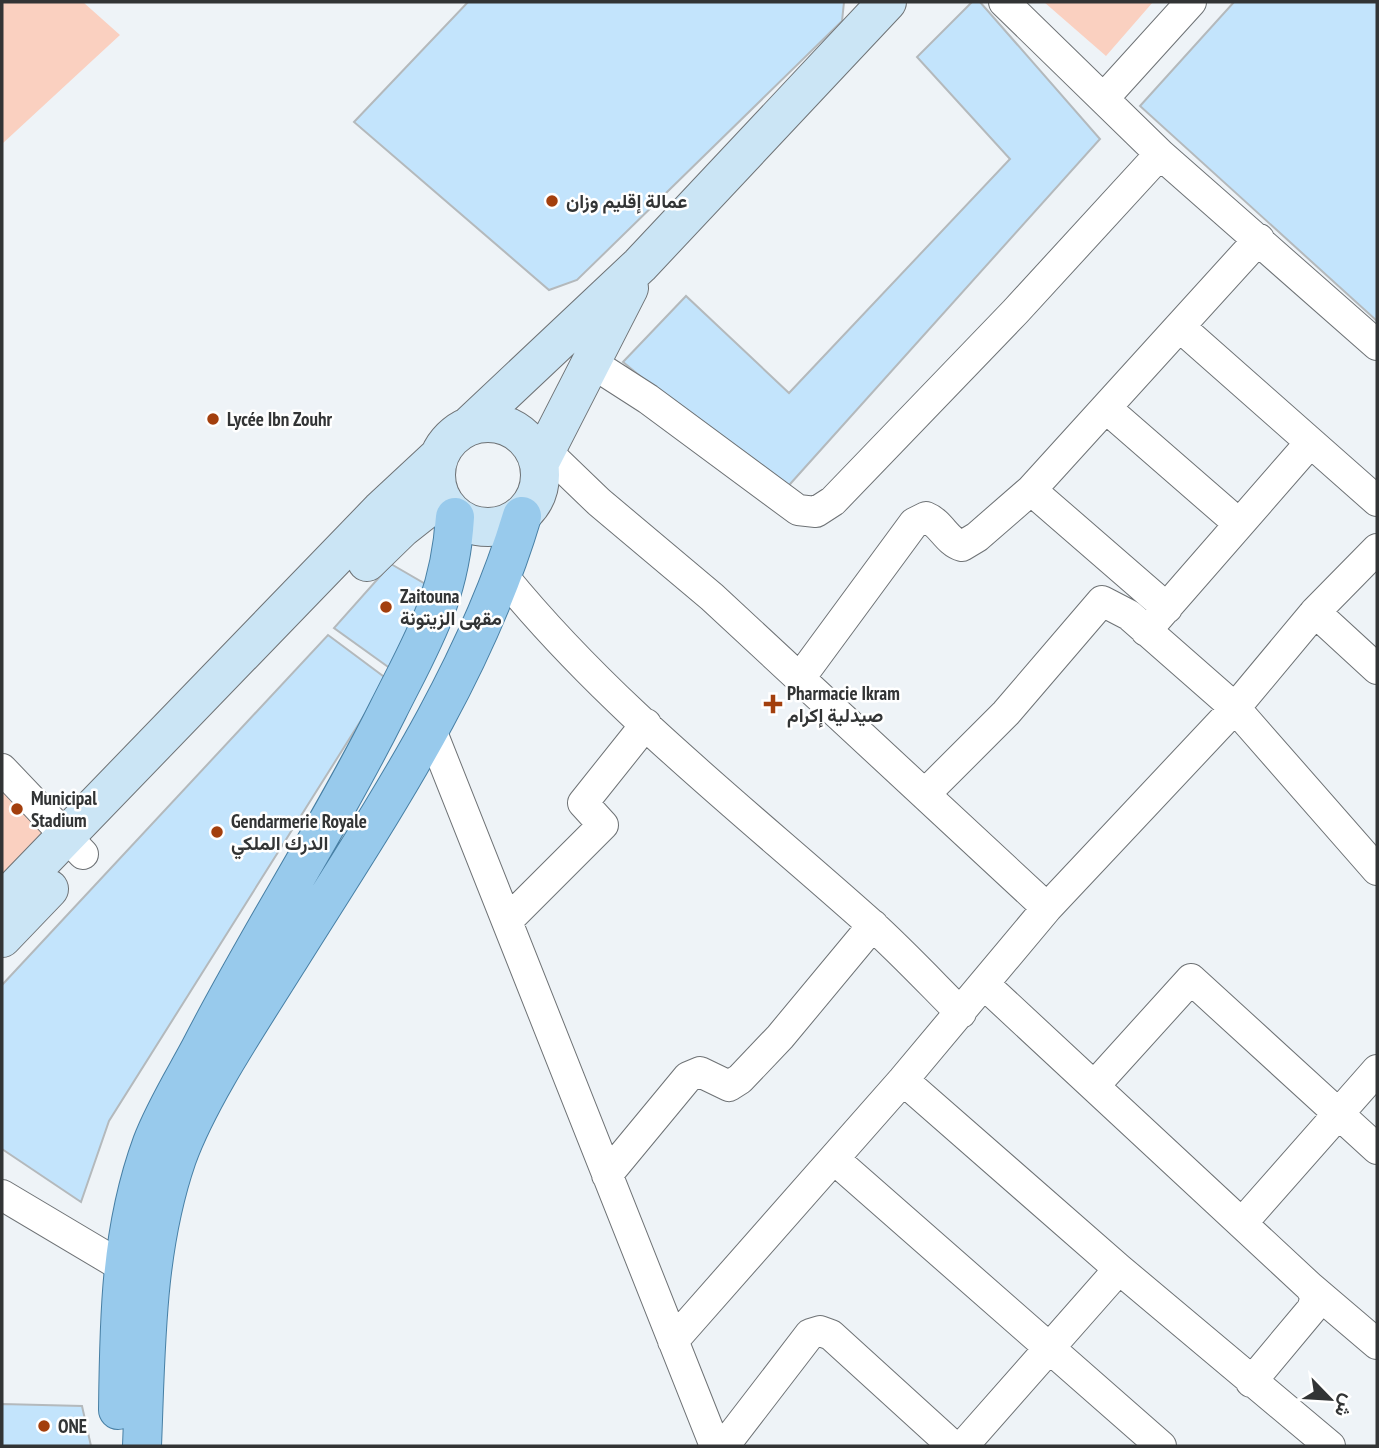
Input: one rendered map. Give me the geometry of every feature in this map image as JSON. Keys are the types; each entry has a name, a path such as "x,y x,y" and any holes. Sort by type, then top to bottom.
{"main road":[{"path":"2,938 75,846 381,510 438,457 451,438 470,425 640,265 875,6"},
{"path":"447,508 471,526 489,528 506,525 522,516 534,501 540,483 543,457 640,265"},
{"path":"470,425 487,422 505,425 521,434 543,457"},
{"path":"117,1446 123,1267 136,1192 152,1141 239,973 352,782 439,608 449,575 447,508 435,478 438,457"},
{"path":"2,902 75,846 384,545 447,508"},
{"path":"142,1446 148,1298 159,1226 178,1156 202,1105 270,990 431,730 481,632 504,577 522,516"}],"street":[{"path":"1004,2 1160,154 1377,345"},
{"path":"1104,98 1191,2"},
{"path":"592,363 648,399 790,505 804,512 816,512 853,483 1160,154"},
{"path":"800,678 914,523 926,517 956,544 962,546 977,537 1031,491 1259,239"},
{"path":"1180,327 1377,501"},
{"path":"1107,409 1238,523"},
{"path":"1146,631 1310,443"},
{"path":"543,457 712,597 1047,908"},
{"path":"1031,491 1167,608"},
{"path":"673,1341 961,1013 1047,908 1236,708 1315,612 1377,550"},
{"path":"504,577 535,615 646,724 873,925 961,1013"},
{"path":"925,794 1006,713 1102,601 1116,606 1236,708 1377,870"},
{"path":"1315,612 1377,670"},
{"path":"507,921 603,825 583,803 646,724"},
{"path":"431,730 715,1446"},
{"path":"2,769 75,846"},
{"path":"607,1175 688,1077 700,1072 730,1086 740,1079 780,1037 873,925"},
{"path":"1095,1086 1191,979 1377,1149"},
{"path":"985,985 1310,1286 1377,1344"},
{"path":"1243,1222 1377,1070"},
{"path":"903,1080 1119,1269 1330,1446"},
{"path":"834,1159 1161,1446"},
{"path":"2,1195 123,1267"},
{"path":"963,1446 1119,1269"},
{"path":"1251,1382 1312,1309 1316,1297 1310,1286"},
{"path":"724,1446 810,1334 820,1331 831,1335 953,1446"}],"shaded area":[{"path":"2,2 83,2 120,35 2,144"},
{"path":"1044,2 1153,2 1106,56"},
{"name":"Municipal Stadium","path":"2,771 64,846 2,912"}],"building":[{"name":"عمالة إقليم وزان","path":"468,2 844,2 842,21 577,280 549,290 354,122"},
{"path":"972,2 980,2 1100,139 782,493 623,362 686,296 789,393 1010,159 917,57"},
{"path":"1234,2 1377,2 1377,321 1140,106"},
{"name":"Zaitouna مقهى الزيتونة","path":"391,564 427,585 391,669 334,628"},
{"name":"Gendarmerie Royale الدرك الملكي","path":"328,635 387,679 109,1121 81,1202 2,1149 2,985"},
{"name":"ONE","path":"2,1404 82,1406 91,1446 2,1446"}],"place":[{"name":"عمالة إقليم وزان","path":"552,201"},
{"name":"Lycée Ibn Zouhr","path":"213,419"},
{"name":"Zaitouna مقهى الزيتونة","path":"386,607"},
{"name":"Pharmacie Ikram صيدلية إكرام","path":"773,704"},
{"name":"Municipal Stadium","path":"17,809"},
{"name":"Gendarmerie Royale الدرك الملكي","path":"217,832"},
{"name":"ONE","path":"44,1426"}]}
